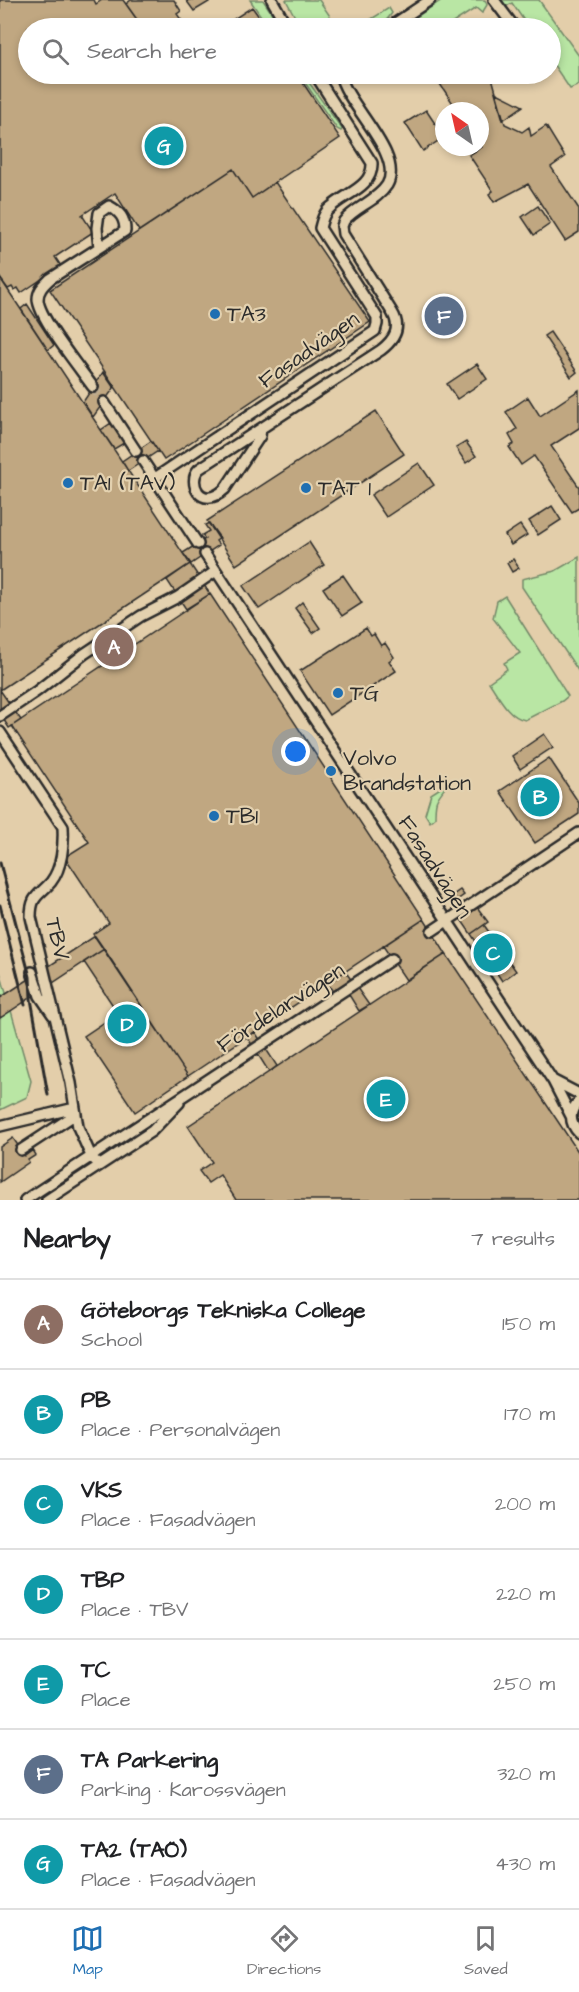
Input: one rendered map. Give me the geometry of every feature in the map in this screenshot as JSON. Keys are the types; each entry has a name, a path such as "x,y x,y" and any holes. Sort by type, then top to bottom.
{"street":[{"path":"272,0 282,18"},
{"path":"403,18 430,0"},
{"path":"494,0 508,18"},
{"name":"Fasadvägen","path":"155,478 375,331 377,316 320,228 322,218 330,207 364,184 370,177 372,163 321,84"},
{"path":"261,429 260,436 225,489 218,496 211,499 205,498 196,487 195,473 261,429 381,350 396,332 396,317 342,234 344,221 382,191 389,182 391,170 385,151 344,84"},
{"path":"93,387 42,314 38,299 40,289 50,279 99,247"},
{"path":"104,402 136,451"},
{"path":"143,461 198,544"},
{"name":"Fasadvägen","path":"205,554 553,1081 579,1133"},
{"path":"0,716 38,691 112,635 141,616 178,597 216,571"},
{"name":"TBV","path":"0,732 63,827 64,843 56,871 51,881 31,904 34,933 71,1083 78,1127 99,1165"},
{"path":"432,931 579,833"},
{"name":"Fördelarvägen","path":"25,1200 392,959"},
{"path":"32,972 40,996 52,1012 59,1031"},
{"name":"Fasadvägen","path":"553,1081 579,1094"},
{"name":"Fördelarvägen","path":"46,1200 152,1131 191,1090"},
{"path":"571,1116 579,1101"},
{"path":"0,1126 75,1111"},
{"path":"21,1150 75,1111"}],"green space":[{"path":"250,0 263,0 275,18 262,18"},
{"path":"286,0 319,0 331,18 296,18"},
{"path":"442,0 485,0 487,5 482,13 476,8 460,18 415,18"},
{"path":"499,0 539,0 552,18 522,18 512,3 505,7"},
{"path":"389,8 392,13 389,18 373,18"},
{"path":"561,31 579,56 579,85 570,89 561,76"},
{"path":"306,84 310,84 342,129 341,131 337,129"},
{"path":"579,557 579,672 522,587 522,579 555,571"},
{"path":"505,596 568,696 525,720 513,715 489,682 507,669 504,663 520,653 493,618 497,601"},
{"path":"448,783 437,799 435,818 430,822 425,814 431,794"},
{"path":"0,972 31,1081 27,1097 0,1110"}],"building":[{"path":"0,0 94,0 96,4 102,0 123,0 136,18 18,18 18,84 304,84 340,138 252,198 233,169 139,231 115,193 82,215 93,232 55,257 61,266 21,293 18,288 8,289 0,278"},
{"path":"131,0 174,0 181,11 177,14 180,18 136,18 126,4"},
{"path":"186,0 208,0 209,2 194,11"},
{"path":"252,7 260,18 235,18"},
{"path":"440,84 494,84 505,124 522,132 529,127 531,136 546,126 565,157 551,167 579,209 579,232 565,241 528,184 494,202 489,194 493,191 470,156 489,156 489,102 452,102"},
{"path":"495,92 523,106 503,120"},
{"path":"426,110 435,124 435,143 423,151 405,123"},
{"name":"TA3","path":"233,169 252,198 275,182 370,322 164,460 50,290"},
{"path":"538,206 550,224 534,235 522,217"},
{"name":"TA1 (TAV)","path":"0,278 190,564 0,690"},
{"path":"27,304 54,345 48,350 21,309"},
{"path":"550,332 577,372 571,377 544,336"},
{"path":"477,364 487,379 457,399 447,384"},
{"path":"103,372 114,388 93,417 83,402"},
{"path":"579,390 579,428 551,446 579,487 579,508 572,512 534,456 521,465 509,447 514,444 509,435 517,429 506,412 528,397 540,416"},
{"name":"TAT 1","path":"376,411 404,454 236,565 207,521"},
{"path":"111,423 124,443 114,449 101,430"},
{"path":"151,441 158,451 128,471 122,461"},
{"path":"466,442 476,456 466,463 456,448"},
{"path":"419,463 434,485 386,517 371,495"},
{"path":"552,506 561,520 538,535 529,521"},
{"path":"209,523 220,538 216,541 219,545 191,564 183,553 205,539 202,535 209,531 205,525"},
{"path":"520,525 527,535 511,545 505,535"},
{"path":"309,542 324,565 259,609 243,586"},
{"path":"513,559 519,568 512,572 507,563"},
{"path":"190,564 210,594 186,609 167,580"},
{"path":"343,575 362,603 342,616 323,588"},
{"name":"TB1","path":"210,594 424,919 188,1076 93,934 109,923 65,857 89,842 12,726"},
{"path":"302,602 320,628 313,633 295,608"},
{"name":"TG","path":"366,628 371,636 374,634 381,646 385,643 394,657 389,661 396,671 329,715 300,671"},
{"path":"0,690 21,720 9,728 0,714"},
{"path":"544,734 553,747 520,769 512,756"},
{"path":"549,758 579,803 579,814 535,843 500,791"},
{"path":"460,890 464,895 457,900 453,895"},
{"path":"477,907 488,922 471,934 460,918"},
{"path":"424,919 446,954 406,980 383,946"},
{"path":"484,925 516,971 502,981 471,934"},
{"path":"95,936 104,949 0,1018 0,998"},
{"path":"104,949 188,1076 135,1112 84,1036 118,1013 84,962"},
{"path":"446,954 579,1153 579,1200 236,1200 220,1175 208,1183 199,1171 212,1162 188,1126"},
{"path":"345,971 369,1005 359,1011 343,985 333,992 328,984"},
{"path":"255,1032 277,1066 269,1072 247,1037"},
{"path":"13,1138 25,1156 33,1150 36,1155 0,1182 0,1147"}],"tunnel":[{"path":"93,387 104,402"}],"railway":[{"path":"0,863 30,977 31,999 48,1095"},
{"path":"0,905 25,1005"}],"place":[{"name":"TA2 (TAÖ)","path":"164,146"},
{"name":"TA3","path":"215,314"},
{"name":"TA Parkering","path":"444,316"},
{"name":"TA1 (TAV)","path":"68,483"},
{"name":"TAT 1","path":"306,488"},
{"name":"Göteborgs Tekniska College","path":"114,647"},
{"name":"TG","path":"338,693"},
{"name":"Volvo Brandstation","path":"331,771"},
{"name":"PB","path":"540,797"},
{"name":"TB1","path":"214,816"},
{"name":"VKS","path":"493,953"},
{"name":"TBP","path":"127,1024"},
{"name":"TC","path":"386,1099"}]}
